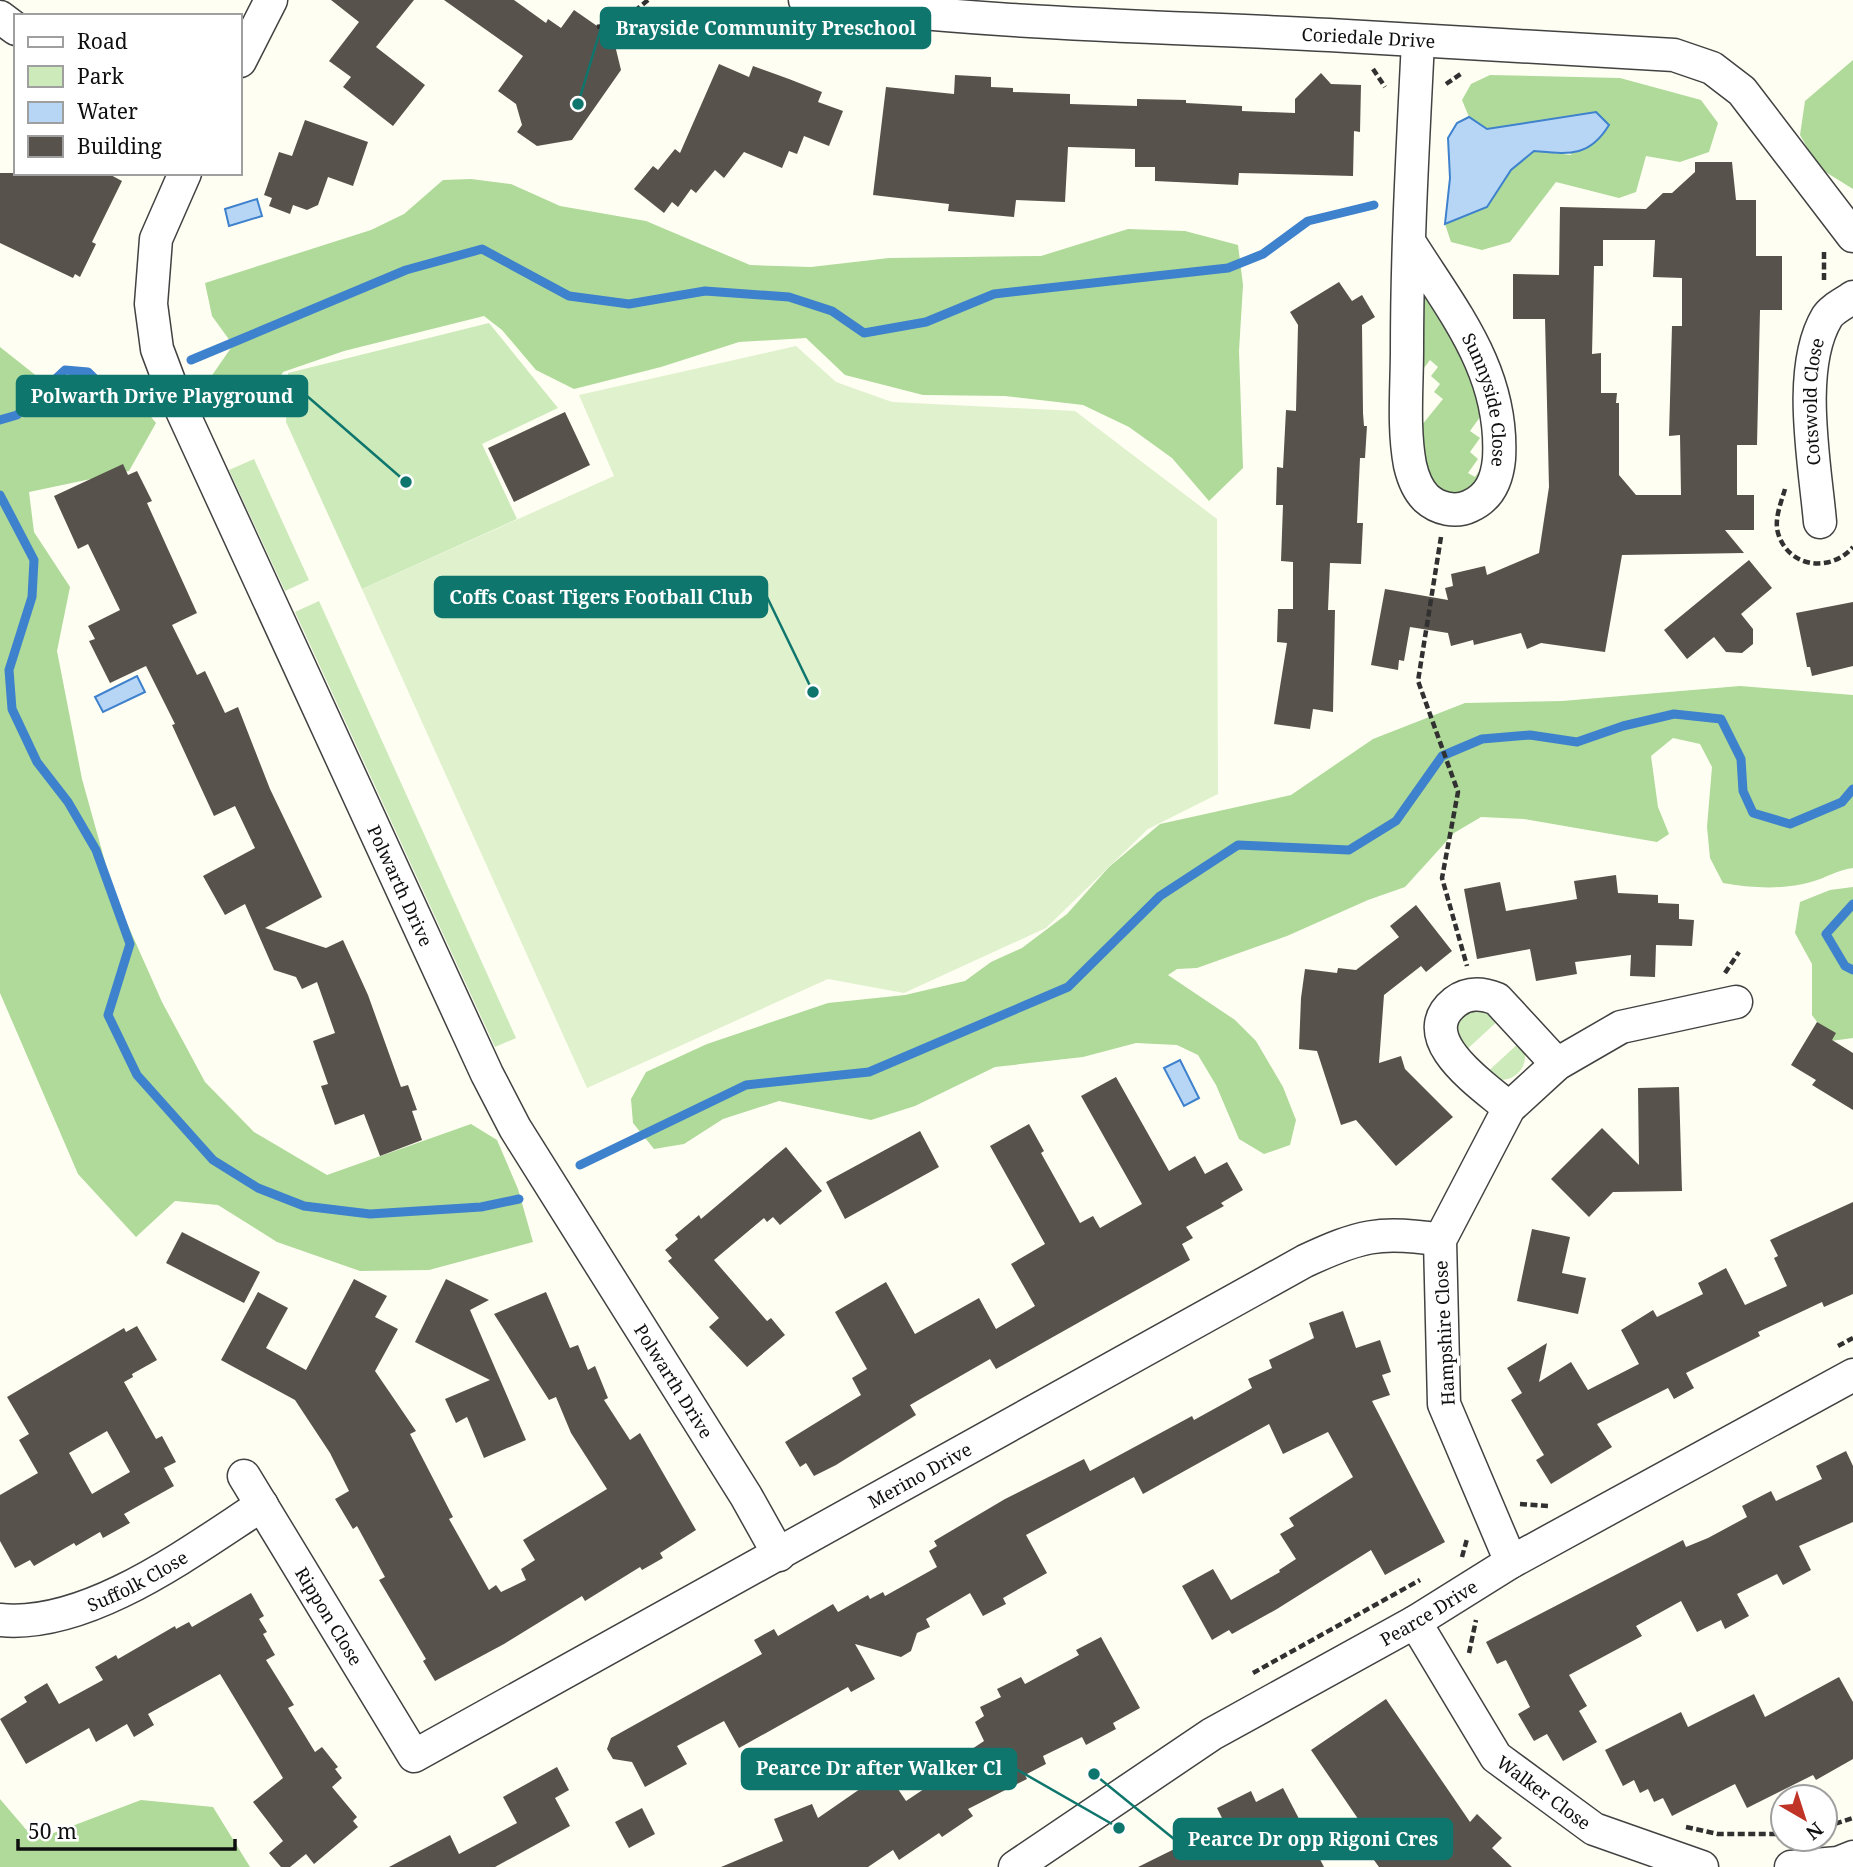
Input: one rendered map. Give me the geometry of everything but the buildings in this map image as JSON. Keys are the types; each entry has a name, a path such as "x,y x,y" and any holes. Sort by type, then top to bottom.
{"street":[{"path":"242,57 271,0"},
{"name":"Coriedale Drive","path":"805,0 871,9 1081,25 1674,55 1712,68 1742,91 1853,236"},
{"name":"Sunnyside Close","path":"1410,243 1469,339 1494,391 1500,443 1498,474 1489,493 1464,509 1435,505 1415,484 1410,467 1407,419 1410,243 1418,40"},
{"name":"Polwarth Drive","path":"184,175 156,239 151,304 157,349 172,389 487,1074 516,1128 746,1496 779,1555"},
{"name":"Cotswold Close","path":"1820,522 1811,405 1814,354 1828,315 1853,297"},
{"path":"1509,1108 1450,1055 1442,1040 1441,1025 1448,1009 1457,1000 1483,994 1497,999 1557,1064"},
{"name":"Hampshire Close","path":"1511,1562 1444,1404 1440,1240 1509,1108 1557,1064 1621,1027 1736,1002"},
{"name":"Merino Drive","path":"414,1756 1305,1261 1350,1240 1400,1233 1440,1240"},
{"name":"Pearce Drive","path":"1014,1867 1212,1734 1415,1622 1511,1562 1853,1375"},
{"name":"Rippon Close","path":"244,1476 414,1756"},
{"name":"Suffolk Close","path":"0,1620 73,1612 146,1577 262,1505"},
{"name":"Walker Close","path":"1415,1622 1496,1757 1594,1829 1702,1867"},
{"path":"1791,1867 1838,1863 1853,1857"}],"path":[{"path":"597,27 622,22 648,0"},
{"path":"622,22 643,34"},
{"path":"1366,64 1378,72 1387,91"},
{"path":"1444,88 1450,80 1469,69"},
{"path":"1817,240 1825,251 1824,285"},
{"path":"1786,485 1778,511 1777,530 1783,544 1795,557 1812,564 1830,564 1844,557 1853,547"},
{"path":"1443,529 1418,681 1458,792 1442,878 1470,976"},
{"path":"1452,1562 1464,1556 1469,1529"},
{"path":"1253,1673 1429,1575"},
{"path":"1467,1661 1478,1615"},
{"path":"1682,1826 1718,1833 1769,1834"}],"green space":[{"path":"1853,60 1853,189 1819,168 1800,135 1805,101"},
{"path":"1490,75 1620,78 1701,100 1718,123 1709,152 1680,162 1646,156 1636,192 1619,198 1556,182 1510,242 1482,250 1451,242 1445,224 1487,207 1511,170 1534,151 1572,155 1533,123 1487,129 1469,117 1462,100 1471,84"},
{"path":"471,179 511,184 560,206 646,221 750,265 811,267 889,258 1041,256 1128,229 1185,231 1238,245 1243,285 1239,351 1243,468 1209,501 1172,458 1129,427 1083,405 1005,396 923,395 845,375 806,338 739,342 661,367 574,389 536,370 502,330 484,316 344,351 283,372 261,400 229,417 208,403 206,384 233,345 212,316 205,283 371,230 404,214 443,180"},
{"path":"1423,278 1488,406 1470,431 1480,438 1470,452 1478,459 1468,473 1475,477 1489,458 1484,480 1463,498 1430,486 1417,431 1443,399 1434,392 1440,384 1431,376 1438,367 1430,360 1417,377"},
{"path":"489,323 558,408 482,444 517,519 362,589 286,422 288,373"},
{"path":"796,346 836,382 892,402 1075,411 1217,519 1218,794 1148,829 1046,928 904,993 828,979 587,1088 362,589 614,476 579,395"},
{"path":"0,347 53,389 88,383 112,384 132,396 156,423 129,471 29,492 34,532 70,587 57,651 82,779 114,894 162,1002 205,1082 254,1132 327,1175 471,1124 497,1140 518,1189 533,1242 429,1270 360,1271 277,1242 218,1205 175,1201 136,1237 78,1174 0,993"},
{"path":"254,459 309,580 285,591 229,470"},
{"path":"319,601 516,1038 495,1047 295,612"},
{"path":"1740,686 1853,695 1853,868 1790,886 1756,887 1723,883 1710,858 1707,827 1712,767 1700,744 1673,738 1651,756 1658,807 1669,834 1657,842 1524,819 1481,817 1454,833 1405,887 1368,900 1287,936 1197,968 1177,969 1168,975 1235,1020 1256,1041 1283,1087 1296,1120 1290,1145 1264,1154 1239,1139 1216,1085 1198,1055 1177,1045 1136,1043 1083,1057 995,1067 915,1106 871,1120 779,1101 723,1119 684,1144 654,1149 633,1123 631,1099 646,1072 707,1044 828,1003 905,995 965,981 991,962 1022,948 1067,914 1109,867 1160,824 1291,795 1373,739 1465,703 1562,701"},
{"path":"1853,887 1853,1038 1831,1041 1812,1015 1812,964 1795,933 1800,902 1830,890"},
{"path":"1476,1008 1502,1017 1463,1053 1456,1026 1463,1014"},
{"path":"1522,1040 1525,1060 1518,1074 1503,1080 1483,1076"},
{"path":"0,1799 35,1840 141,1800 213,1807 250,1867 0,1867"}],"water":[{"path":"1596,112 1609,125 1594,143 1577,152 1534,151 1511,170 1487,207 1445,224 1450,178 1448,138 1457,123 1469,117 1487,129"},
{"path":"257,199 262,216 229,226 225,209"},
{"path":"137,676 145,692 103,712 95,697"},
{"path":"1180,1060 1199,1098 1184,1106 1164,1068"}],"waterway":[{"path":"191,360 406,270 482,249 569,296 629,304 705,291 789,297 832,311 864,333 926,322 994,294 1228,268 1263,254 1308,221 1374,205"},
{"path":"0,420 17,415 65,370 88,372 106,390 139,382"},
{"path":"0,495 34,560 32,597 9,670 12,709 37,762 68,802 96,850 130,944 108,1015 137,1075 213,1160 258,1188 304,1206 370,1214 481,1207 519,1199"},
{"path":"580,1165 746,1085 869,1072 1068,987 1160,896 1238,845 1349,850 1396,821 1442,756 1482,739 1530,735 1577,742 1623,726 1674,714 1721,719 1741,759 1743,791 1753,813 1790,824 1842,802 1853,789"},
{"path":"1853,904 1826,934 1845,966 1853,970"}],"place":[{"name":"Brayside Community Preschool","path":"578,104"},
{"name":"Polwarth Drive Playground","path":"406,482"},
{"name":"Coffs Coast Tigers Football Club","path":"813,692"},
{"name":"Pearce Dr opp Rigoni Cres","path":"1094,1774"},
{"name":"Pearce Dr after Walker Cl","path":"1119,1828"}]}
